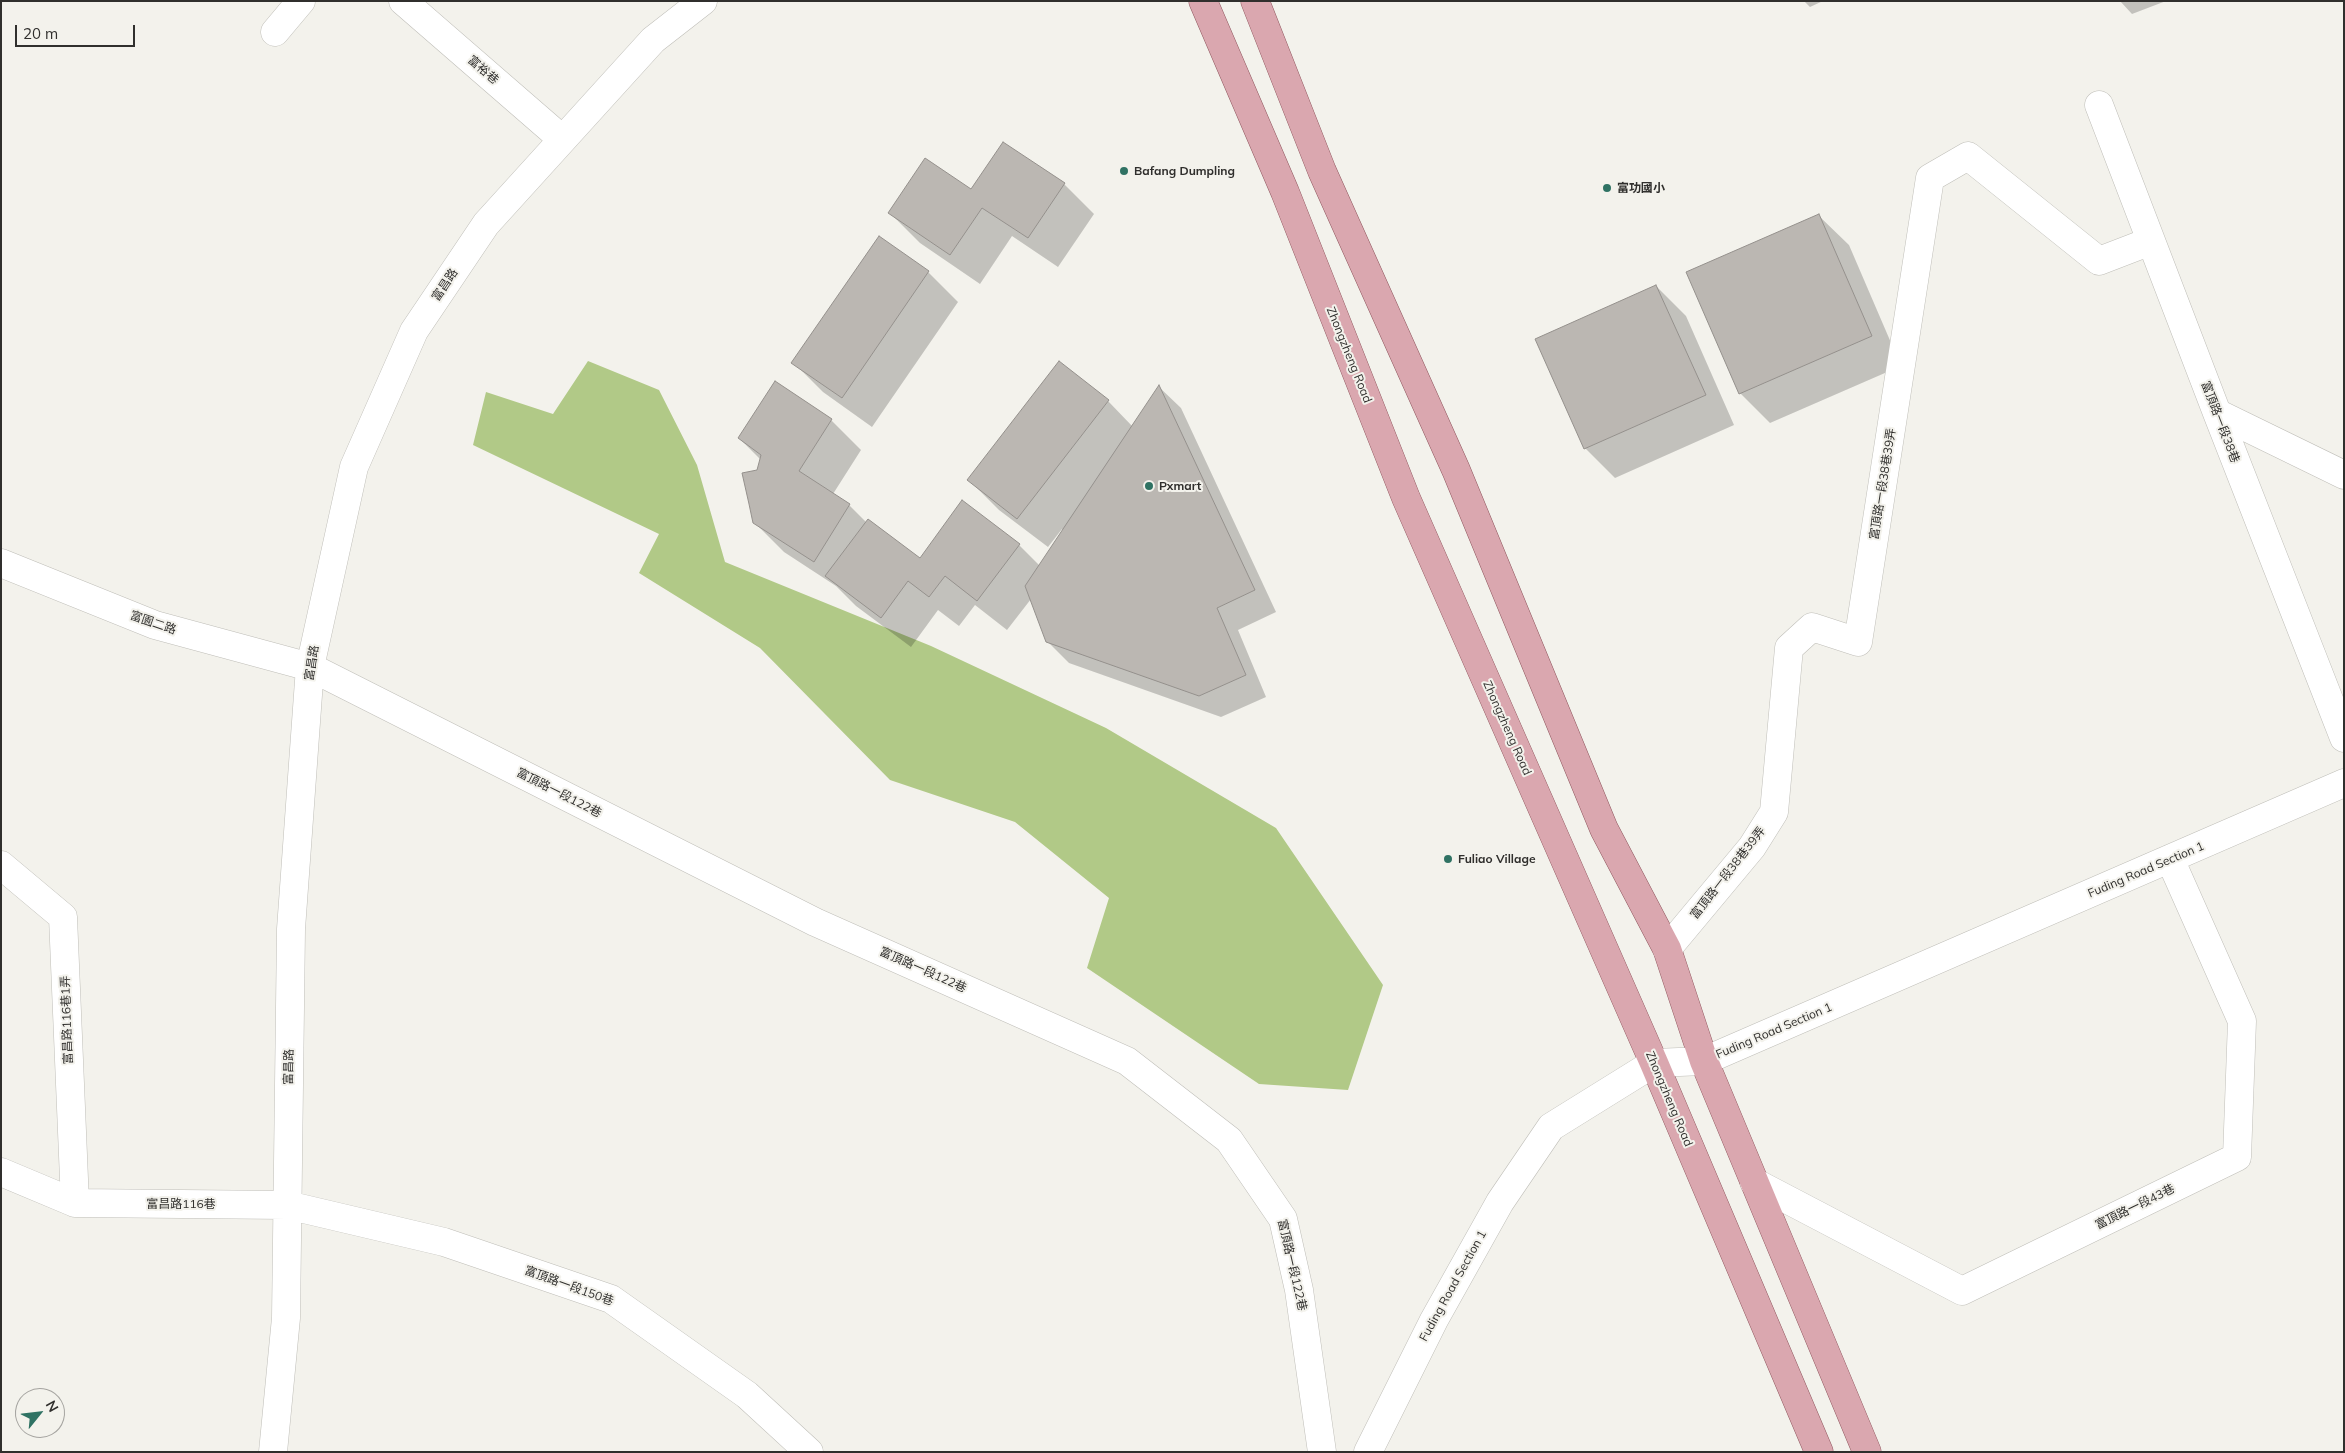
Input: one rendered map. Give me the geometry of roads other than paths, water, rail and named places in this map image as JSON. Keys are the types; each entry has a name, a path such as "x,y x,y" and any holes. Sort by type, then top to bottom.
{"main road":[{"name":"Zhongzheng Road","path":"1203,1 1285,192 1406,498 1654,1063 1819,1452"},
{"path":"1255,1 1322,171 1456,470 1604,829 1667,949 1704,1061 1867,1452"}],"street":[{"path":"274,32 301,1"},
{"name":"富裕巷","path":"403,1 562,139"},
{"name":"富昌路","path":"274,1452 286,1318 291,929 310,667 354,467 414,332 486,224 653,40 703,1"},
{"name":"富頂路一段38巷","path":"2099,105 2344,738"},
{"name":"富頂路一段38巷39弄","path":"1667,949 1752,847 1774,812 1789,648 1812,627 1858,642 1930,178 1968,156 2099,262 2151,241"},
{"path":"2217,414 2344,475"},
{"name":"富園二路","path":"1,563 155,626 310,667"},
{"name":"富頂路一段122巷","path":"310,667 815,922 1127,1061 1229,1140 1283,1218 1299,1290 1322,1452"},
{"name":"Fuding Road Section 1","path":"1368,1452 1434,1320 1500,1202 1552,1127 1654,1063 1704,1061 2344,783"},
{"name":"富頂路一段43巷","path":"1754,1182 1962,1291 2237,1157 2242,1021 2170,859"},
{"name":"富昌路116巷1弄","path":"1,865 63,916 75,1203"},
{"path":"1,1172 75,1203"},
{"name":"富昌路116巷","path":"75,1203 287,1205"},
{"name":"富頂路一段150巷","path":"287,1205 444,1242 611,1299 747,1395 809,1452"}],"place":[{"name":"Bafang Dumpling","path":"1124,171"},
{"name":"富功國小","path":"1607,188"},
{"name":"Pxmart","path":"1149,486"},
{"name":"Fuliao Village","path":"1448,859"}]}
